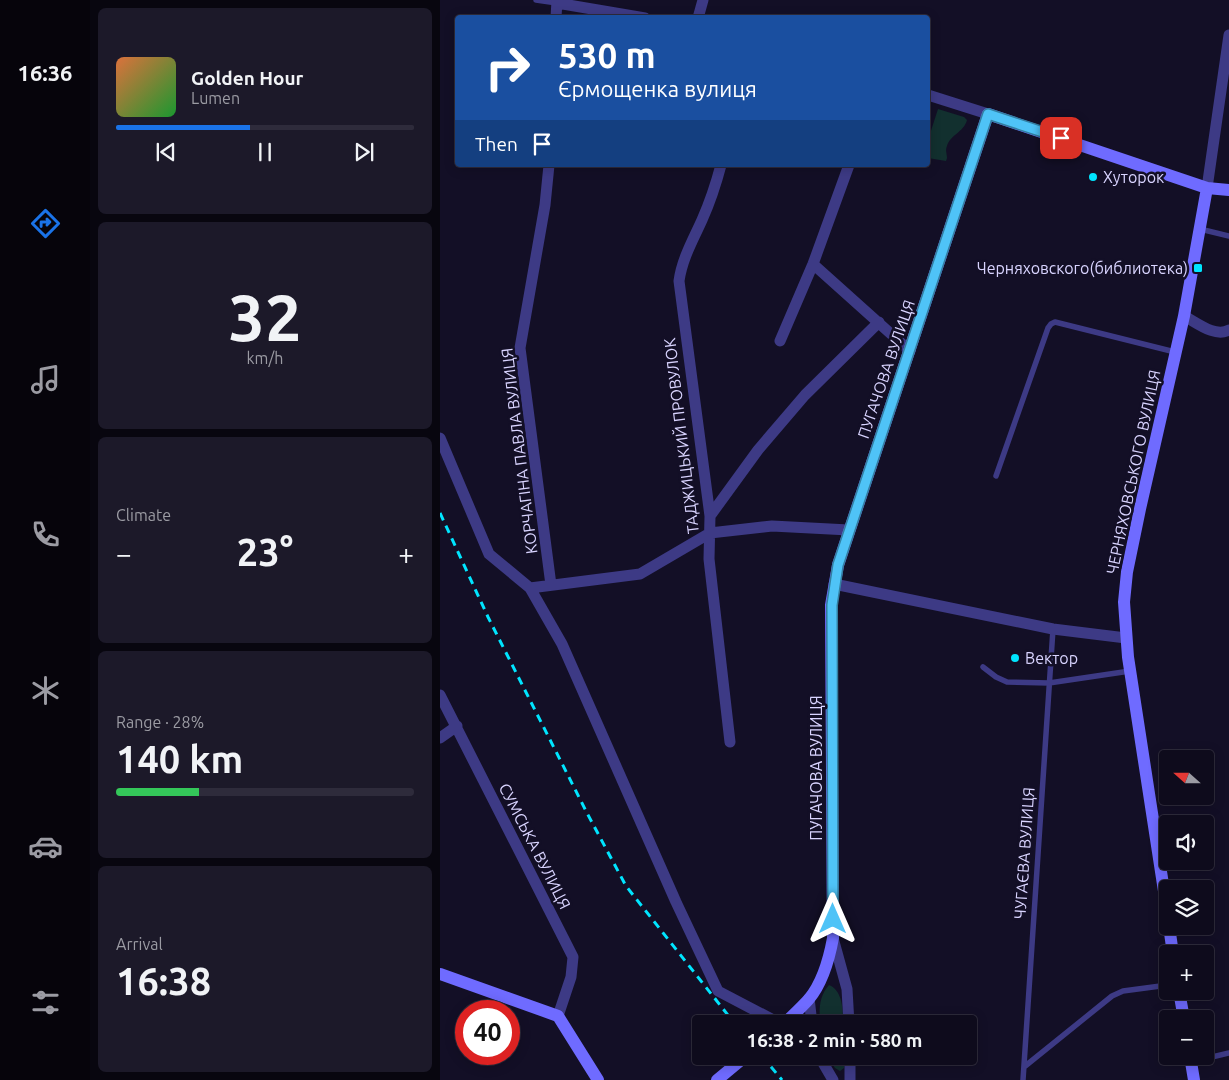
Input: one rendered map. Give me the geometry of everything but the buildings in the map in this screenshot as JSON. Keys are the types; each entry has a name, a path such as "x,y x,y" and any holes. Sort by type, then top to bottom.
{"street":[{"path":"699,15 703,0"},
{"path":"556,15 557,1 629,15"},
{"name":"ЧЕРНЯХОВСЬКОГО ВУЛИЦЯ","path":"1162,880 1130,671 1124,602 1127,572 1140,508 1184,316 1207,188 1229,35"},
{"path":"930,96 1207,188 1229,190"},
{"name":"ПУГАЧОВА ВУЛИЦЯ","path":"791,1015 809,998 825,971 833,938 832,605 834,584 849,530 988,114"},
{"name":"КОРЧАГІНА ПАВЛА ВУЛИЦЯ","path":"549,167 545,204 520,348 551,585"},
{"name":"ТАДЖИЦЬКИЙ ПРОВУЛОК","path":"720,167 703,218 681,266 679,281 710,516 709,559 730,742"},
{"path":"780,342 848,167"},
{"path":"812,264 910,350"},
{"path":"1184,316 1215,332 1229,330"},
{"path":"710,516 758,450 805,395 879,322"},
{"path":"440,438 490,554 530,588 562,644 676,902 718,991 765,1015"},
{"path":"530,588 640,574 710,533 772,526 849,530"},
{"path":"834,584 1053,628 1126,638"},
{"name":"СУМСЬКА ВУЛИЦЯ","path":"440,695 573,958 571,977 558,1016"},
{"path":"440,738 457,726"},
{"name":"ПУГАЧОВА ВУЛИЦЯ","path":"833,938 847,989 848,1015"},
{"path":"440,974 558,1016 598,1080"},
{"path":"809,998 811,1015"},
{"path":"717,1080 735,1065"},
{"path":"824,1065 833,1080"},
{"path":"850,1065 850,1080"},
{"path":"1191,1065 1194,1080"}],"lane":[{"path":"536,0 557,1"},
{"path":"1200,229 1229,236"},
{"path":"996,476 1051,324 1056,322 1176,352"},
{"name":"ЧУГАЄВА ВУЛИЦЯ","path":"1023,1080 1053,628"},
{"path":"983,667 996,677 1007,682 1049,682 1130,671"},
{"path":"1024,1067 1112,996 1124,991 1159,986"},
{"path":"1214,1055 1229,1052"}],"green space":[{"path":"938,109 964,117 967,120 963,128 949,142 946,149 946,161 930,158 930,134"},
{"path":"829,985 840,996 842,1015 820,1015 820,1003"},
{"path":"833,1065 844,1065 844,1068 840,1071"}],"railway":[{"path":"440,513 488,617 626,886 728,1015"},
{"path":"770,1065 782,1080"}],"place":[{"name":"Хуторок","path":"1093,177"},
{"name":"Черняховского(библиотека)","path":"1198,268"},
{"name":"Вектор","path":"1015,658"}],"route":[{"path":"833,919 832,605 838,565 988,114 1061,138"}]}
